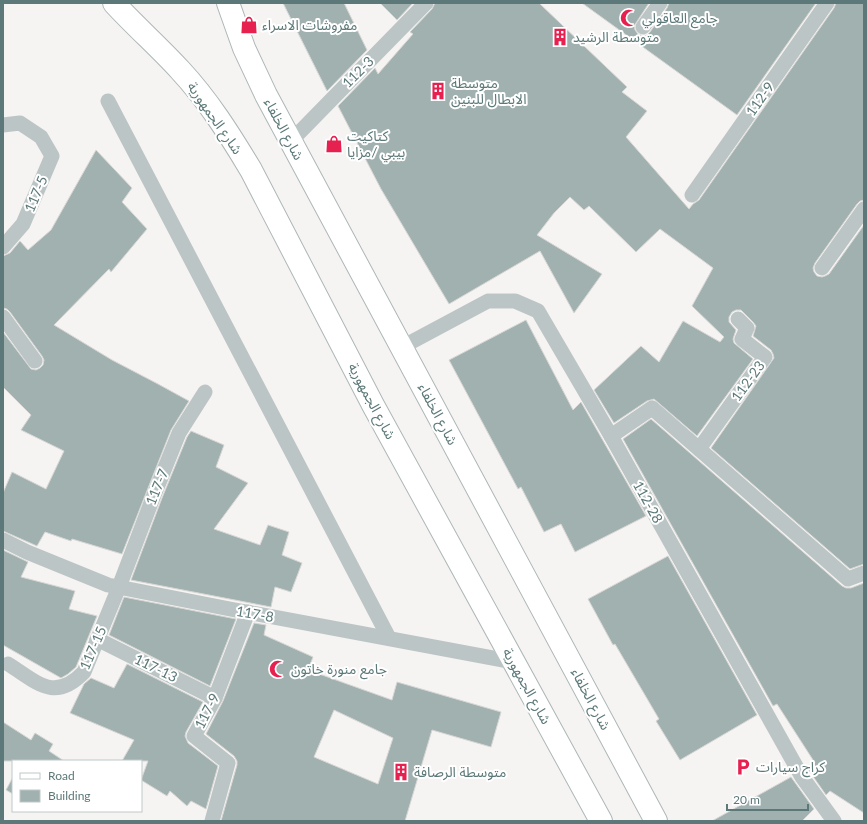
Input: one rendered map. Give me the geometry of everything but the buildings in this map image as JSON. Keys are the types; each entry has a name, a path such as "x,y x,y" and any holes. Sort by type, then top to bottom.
{"main road":[{"name":"شارع الجمهورية","path":"114,3 130,22 180,71 206,102 251,170 373,405 602,821"},
{"name":"شارع الخلفاء","path":"228,3 244,48 266,95 656,821"}],"lane":[{"name":"112-3","path":"291,141 426,3"},
{"path":"643,27 660,3"},
{"name":"112-9","path":"692,195 827,3"},
{"path":"108,101 389,638"},
{"name":"117-5","path":"3,125 20,123 41,137 52,156 23,224 3,247"},
{"path":"822,268 864,209"},
{"name":"112-28","path":"402,347 488,302 515,301 538,311 611,436 802,777 834,821"},
{"path":"3,316 35,361"},
{"name":"112-23","path":"699,449 765,357 742,339 747,328 738,319"},
{"name":"117-7","path":"119,587 154,495 180,433 205,392"},
{"path":"611,436 652,408 848,579 864,573"},
{"name":"117-8","path":"3,540 108,585 514,662"},
{"name":"117-15","path":"8,664 44,686 53,688 64,687 74,682 84,672 119,587"},
{"name":"117-9","path":"212,821 228,763 194,736 215,698 248,612"},
{"name":"117-13","path":"97,639 215,698"}],"place":[{"name":"جامع العاقولي","path":"629,18"},
{"name":"مفروشات الاسراء","path":"249,25"},
{"name":"متوسطة الرشيد","path":"560,37"},
{"name":"متوسطة الابطال للبنين","path":"438,91"},
{"name":"كتاكيت بيبي /مزايا","path":"334,144"},
{"name":"جامع منورة خاتون","path":"278,669"},
{"name":"كراج سيارات","path":"743,767"},
{"name":"متوسطة الرصافة","path":"401,772"}]}
